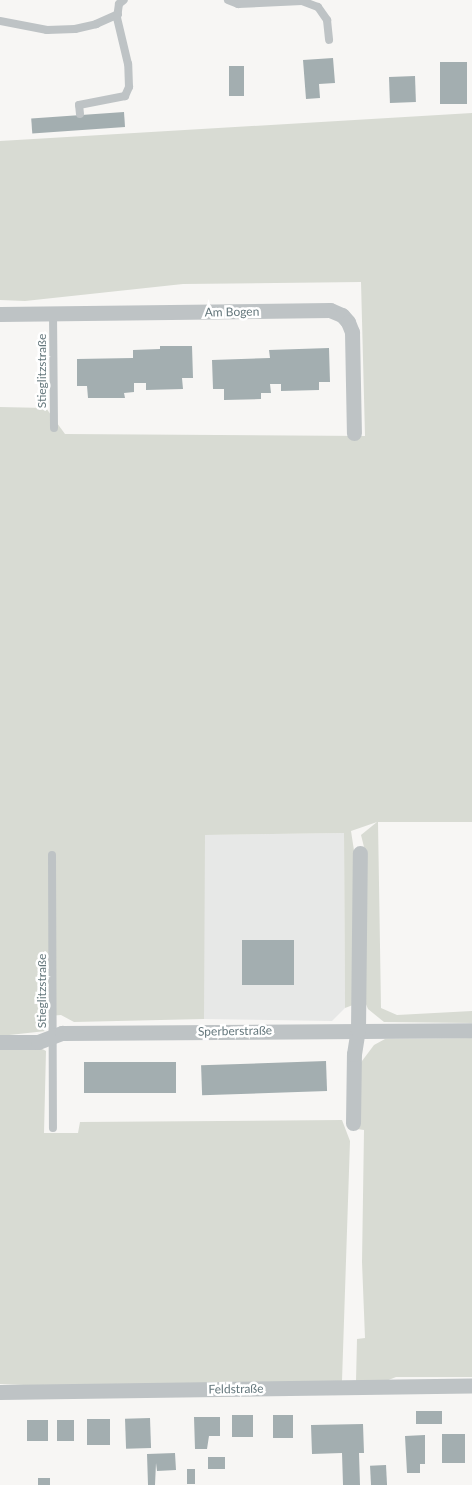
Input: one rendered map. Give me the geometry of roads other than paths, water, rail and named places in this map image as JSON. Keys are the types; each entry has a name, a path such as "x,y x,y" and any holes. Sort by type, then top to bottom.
{"street":[{"name":"Am Bogen","path":"0,314 330,310 342,315 348,322 352,332 354,433"},
{"path":"353,1123 354,1054 358,1030 360,853"},
{"name":"Sperberstraße","path":"0,1042 38,1042 62,1033 472,1030"},
{"name":"Feldstraße","path":"0,1392 472,1385"}],"lane":[{"path":"80,114 79,105 125,96 129,87 128,64 120,37 118,14 119,4 124,0"},
{"path":"228,0 238,4 302,1 318,8 328,20 329,40"},
{"path":"0,21 47,30 75,29 96,24 118,14"},
{"name":"Stieglitzstraße","path":"53,314 54,428"},
{"name":"Stieglitzstraße","path":"52,855 53,1128"}]}
